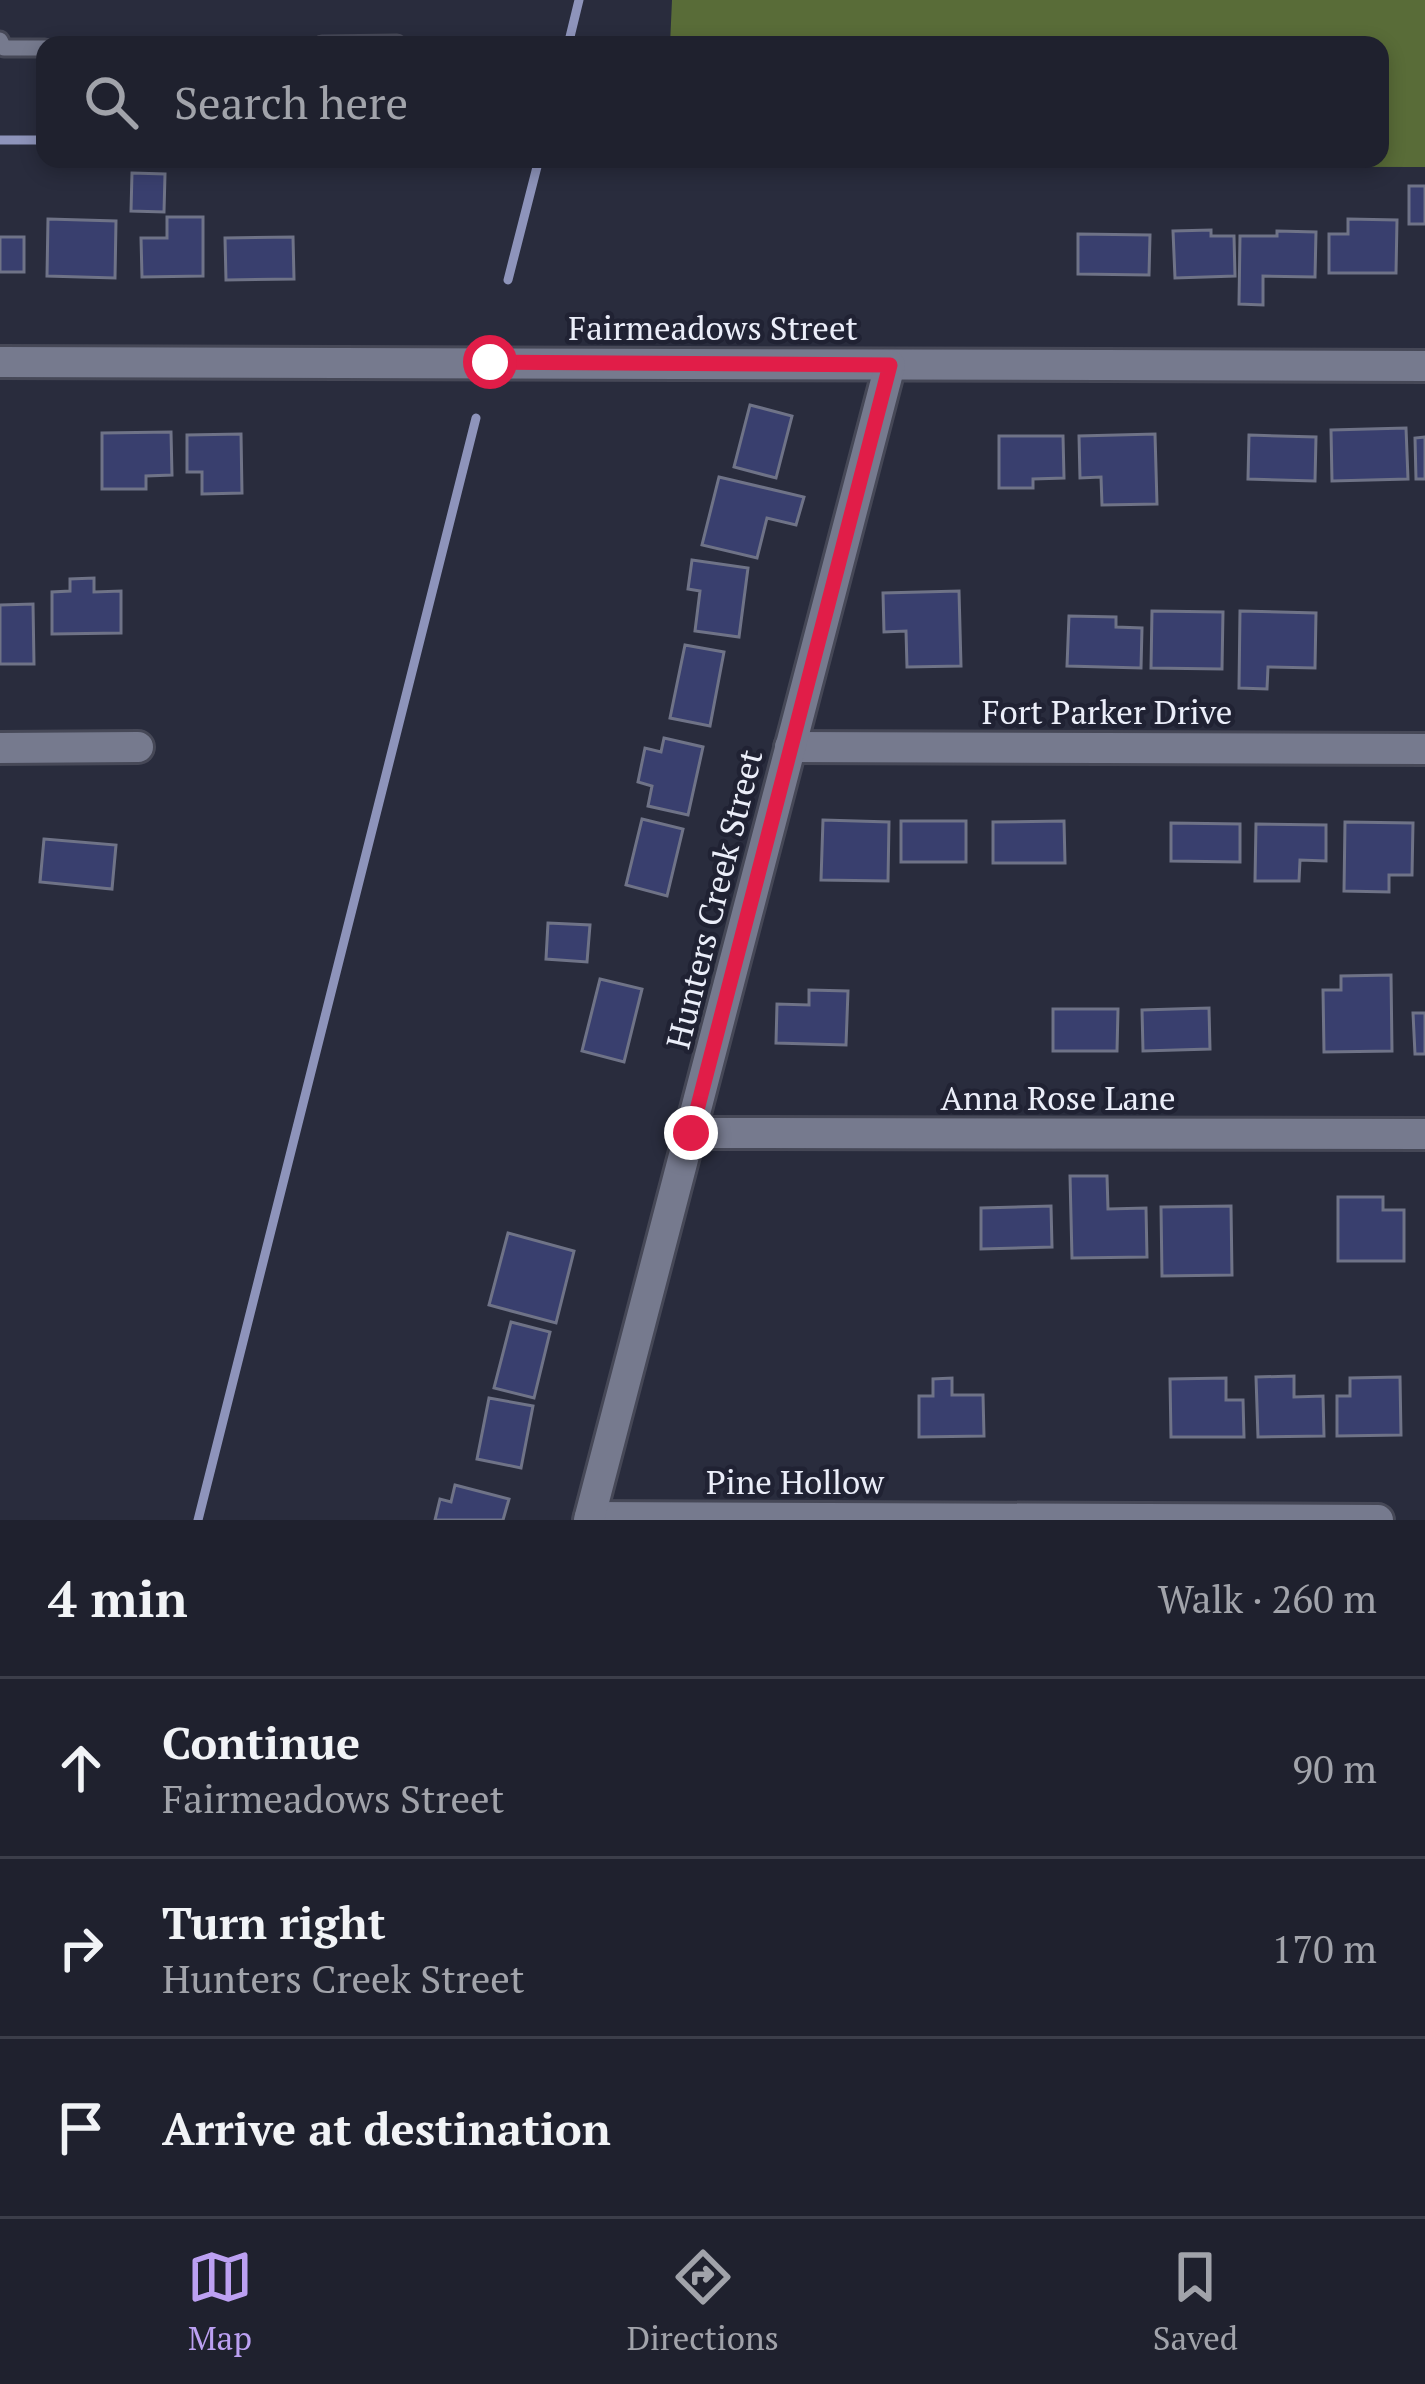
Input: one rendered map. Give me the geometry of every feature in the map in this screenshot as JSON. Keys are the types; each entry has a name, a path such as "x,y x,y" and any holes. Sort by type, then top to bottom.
{"street":[{"name":"Fairmeadows Street","path":"0,362 1425,366"},
{"name":"Hunters Creek Street","path":"589,1518 890,365"},
{"path":"0,748 138,747"},
{"name":"Fort Parker Drive","path":"790,747 1425,749"},
{"name":"Anna Rose Lane","path":"691,1133 1425,1134"},
{"name":"Pine Hollow","path":"589,1518 1378,1520"}],"lane":[{"path":"0,40 4,48 36,48"}],"green space":[{"path":"672,0 1425,0 1425,167 1389,167 1389,36 670,36"}],"building":[{"path":"132,173 165,174 164,212 131,211"},
{"path":"1409,186 1425,186 1425,224 1409,224"},
{"path":"167,217 203,217 203,276 142,277 141,238 167,238"},
{"path":"48,219 116,221 115,278 47,276"},
{"path":"1348,219 1397,220 1396,273 1329,273 1329,234 1348,234"},
{"path":"1211,230 1211,236 1234,236 1235,276 1175,278 1173,231"},
{"path":"1277,231 1316,232 1315,277 1263,276 1263,305 1239,304 1240,236 1277,236"},
{"path":"1078,234 1150,235 1149,275 1078,274"},
{"path":"0,237 24,237 24,272 0,272"},
{"path":"293,237 294,279 226,280 225,238"},
{"path":"750,405 792,416 776,478 734,467"},
{"path":"1406,428 1408,479 1332,481 1331,430"},
{"path":"171,432 172,475 146,476 146,489 102,489 102,433"},
{"path":"241,434 242,493 202,494 202,472 187,472 187,435"},
{"path":"1155,434 1157,504 1102,505 1101,477 1080,478 1079,436"},
{"path":"1249,435 1316,437 1315,481 1248,479"},
{"path":"999,436 1063,436 1064,478 1033,479 1033,488 999,488"},
{"path":"1425,437 1425,479 1416,479 1415,438"},
{"path":"719,477 804,497 796,525 767,518 757,558 702,545"},
{"path":"692,560 748,568 739,637 695,631 700,591 688,589"},
{"path":"94,578 94,592 121,591 121,633 52,634 52,592 70,591 70,579"},
{"path":"959,591 961,666 907,667 906,631 884,632 883,593"},
{"path":"33,604 34,664 0,664 0,605"},
{"path":"1152,611 1223,612 1222,669 1151,668"},
{"path":"1240,611 1316,613 1315,668 1268,667 1267,689 1239,688"},
{"path":"1069,616 1116,617 1116,627 1142,628 1141,668 1067,666"},
{"path":"685,645 724,652 710,726 670,718"},
{"path":"664,738 703,747 688,815 648,806 652,786 638,782 645,748 661,752"},
{"path":"642,819 683,829 667,896 626,885"},
{"path":"823,820 889,822 888,881 821,880"},
{"path":"901,821 966,821 966,862 901,862"},
{"path":"1064,821 1065,863 993,863 993,822"},
{"path":"1345,822 1413,823 1412,875 1389,875 1389,892 1344,891"},
{"path":"1171,823 1240,824 1240,862 1171,861"},
{"path":"1256,824 1326,825 1326,861 1300,860 1299,881 1255,881"},
{"path":"44,839 116,845 112,889 40,882"},
{"path":"548,923 590,925 587,962 546,959"},
{"path":"1391,975 1392,1051 1324,1052 1323,990 1341,990 1341,976"},
{"path":"600,979 642,989 624,1062 582,1051"},
{"path":"809,990 848,991 846,1045 776,1043 777,1004 809,1005"},
{"path":"1209,1008 1210,1049 1143,1051 1142,1010"},
{"path":"1053,1009 1118,1009 1117,1051 1053,1051"},
{"path":"1413,1013 1425,1013 1425,1054 1415,1054"},
{"path":"1070,1176 1107,1176 1108,1209 1146,1208 1147,1257 1072,1258"},
{"path":"1338,1197 1383,1197 1383,1210 1404,1210 1404,1261 1338,1261"},
{"path":"1051,1206 1052,1247 981,1249 981,1208"},
{"path":"1231,1206 1232,1275 1162,1276 1161,1207"},
{"path":"508,1233 574,1251 556,1323 489,1305"},
{"path":"511,1322 550,1332 534,1398 494,1388"},
{"path":"1294,1376 1294,1397 1323,1396 1324,1436 1258,1437 1256,1377"},
{"path":"1400,1377 1401,1435 1337,1436 1337,1396 1350,1396 1350,1378"},
{"path":"952,1378 952,1395 983,1395 984,1436 919,1437 919,1396 933,1396 933,1379"},
{"path":"1226,1378 1226,1400 1243,1400 1244,1437 1171,1437 1170,1379"},
{"path":"489,1398 533,1406 521,1468 477,1459"},
{"path":"455,1485 509,1499 503,1520 435,1520 440,1499 451,1502"}],"waterway":[{"path":"570,36 579,0"},
{"path":"0,140 36,140"},
{"path":"508,280 537,168"},
{"path":"198,1520 476,418"}],"route":[{"path":"490,362 890,365 691,1133"}]}
